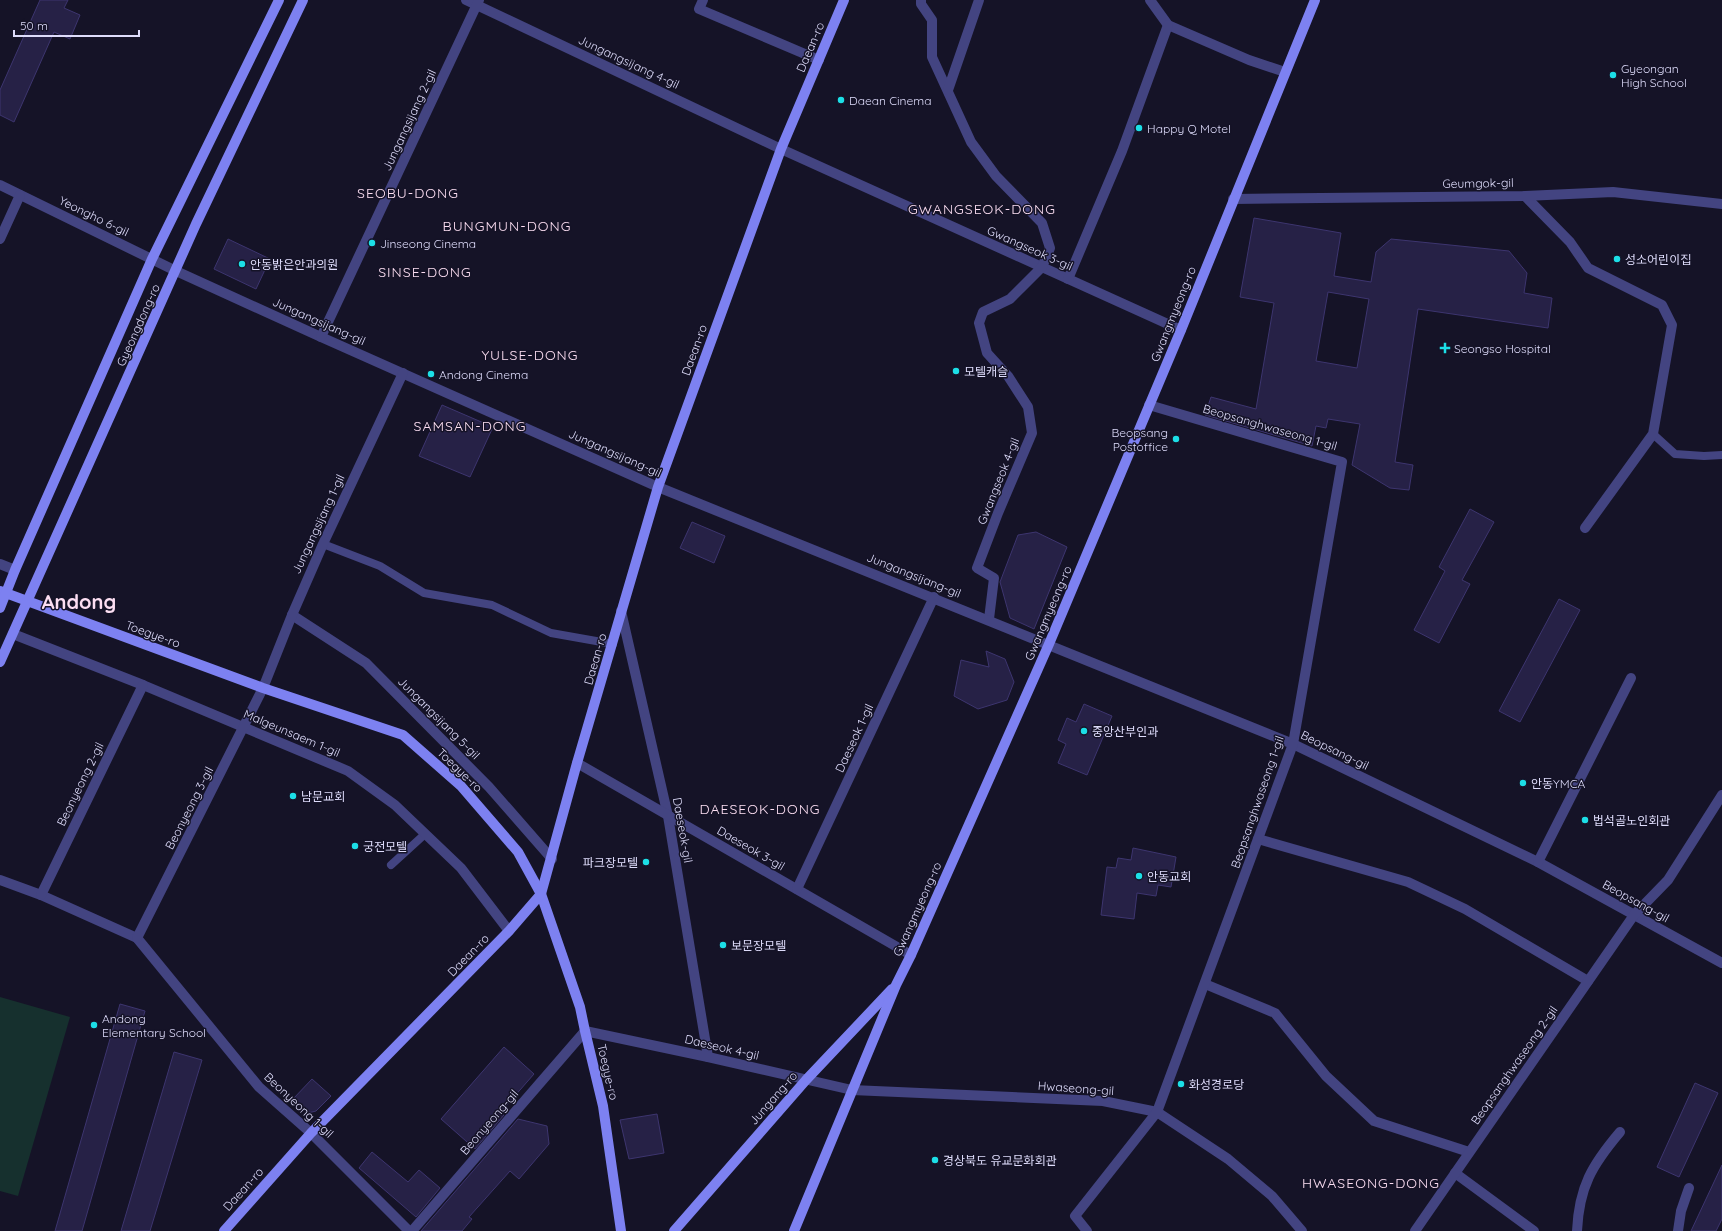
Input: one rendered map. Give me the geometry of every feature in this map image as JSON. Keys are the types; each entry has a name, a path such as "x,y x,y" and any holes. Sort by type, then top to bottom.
{"street":[{"name":"Gyeongdong-ro","path":"0,608 3,593 15,570 152,259 279,0"},
{"name":"Gyeongdong-ro","path":"0,662 196,224 303,0"},
{"name":"Jungangsijang 4-gil","path":"466,0 478,2 781,149"},
{"name":"Daean-ro","path":"224,1231 312,1133 509,931 541,894 552,859 577,764 658,486 781,149 844,0"},
{"path":"921,0 921,4 932,20 932,57 971,142 996,176 1042,223 1050,248 1042,267"},
{"path":"948,90 979,0"},
{"path":"1150,0 1168,25 1249,60 1285,72"},
{"name":"Gwangmyeong-ro","path":"794,1231 896,985 911,955 1049,644 1181,330 1315,0"},
{"name":"Jungangsijang 2-gil","path":"321,337 478,2"},
{"path":"701,4 819,60"},
{"path":"1068,279 1122,151 1168,25"},
{"name":"Gwangseok 3-gil","path":"781,149 1181,330"},
{"name":"Yeongho 6-gil","path":"0,185 176,271"},
{"name":"Geumgok-gil","path":"1233,199 1524,196 1613,192 1722,204"},
{"path":"0,239 20,195"},
{"path":"1524,196 1570,242 1588,268 1662,306 1672,325 1653,434 1585,528"},
{"name":"Gwangseok 4-gil","path":"989,619 994,578 977,568 998,513 1032,433 1028,407 1008,376 987,353 979,323 983,312 1010,299 1042,267"},
{"name":"Jungangsijang-gil","path":"176,271 321,337 658,486 1049,644"},
{"name":"Jungangsijang 1-gil","path":"263,688 292,615 323,544 403,373"},
{"name":"Beopsanghwaseong 1-gil","path":"1087,1231 1075,1216 1157,1112 1293,744 1342,462 1149,406"},
{"path":"0,564 15,570"},
{"name":"Toegye-ro","path":"3,593 263,688 403,735 460,786 518,852 541,894 580,1007 603,1106 621,1231"},
{"name":"Daeseok 1-gil","path":"797,889 934,598"},
{"name":"Daeseok-gil","path":"621,611 668,816 708,1057"},
{"name":"Jungangsijang 5-gil","path":"292,615 366,663 489,787 552,859"},
{"name":"Malgeunsaem 1-gil","path":"13,634 143,685 348,771 395,805 461,868 509,931"},
{"name":"Beopsang-gil","path":"1049,644 1293,744 1538,862 1722,963"},
{"path":"1538,862 1631,678"},
{"name":"Beonyeong 2-gil","path":"41,895 143,685"},
{"name":"Beonyeong 3-gil","path":"137,938 263,688"},
{"name":"Daeseok 3-gil","path":"577,764 911,955"},
{"name":"Beopsanghwaseong 2-gil","path":"1415,1231 1634,915 1668,880 1722,794"},
{"path":"1258,839 1408,882 1465,909 1588,981"},
{"name":"Beonyeong 1-gil","path":"0,880 41,895 137,938 259,1087 312,1133 410,1231"},
{"path":"1205,984 1274,1013 1326,1076 1374,1121 1470,1152"},
{"name":"Jungang-ro","path":"674,1231 806,1080 896,985"},
{"name":"Daeseok 4-gil","path":"585,1031 852,1090"},
{"name":"Beonyeong-gil","path":"410,1231 585,1031"},
{"name":"Hwaseong-gil","path":"852,1090 1103,1101 1157,1112 1228,1159 1272,1196 1302,1231"},
{"path":"1577,1231 1578,1216 1590,1172 1600,1154 1620,1132"},
{"path":"1455,1173 1534,1231"},
{"path":"1678,1231 1681,1211 1689,1188"}],"lane":[{"path":"1653,434 1675,454 1722,456"},
{"path":"323,544 380,566 424,593 492,605 551,633 613,644"},
{"path":"391,865 425,834"}],"green space":[{"path":"0,997 70,1017 18,1196 0,1191"}],"building":[{"path":"40,0 68,0 64,8 80,15 70,39 54,32 14,122 0,115 0,90"},
{"name":"Seongso Hospital","path":"1254,218 1341,233 1334,276 1371,282 1376,252 1391,239 1509,251 1527,273 1524,293 1552,298 1548,328 1418,309 1395,462 1413,465 1409,490 1390,488 1352,465 1360,424 1328,419 1326,428 1316,426 1312,446 1205,415 1211,397 1256,409 1274,303 1240,297","holes":["1328,292 1369,299 1357,368 1316,361"]},
{"name":"안동밝은안과의원","path":"228,239 270,259 256,289 214,269"},
{"path":"442,405 493,427 470,477 419,456"},
{"path":"1470,509 1494,522 1462,580 1470,584 1439,643 1414,630 1445,571 1439,567"},
{"path":"692,522 725,536 714,563 680,548"},
{"path":"1036,532 1067,547 1034,629 1010,618 1000,582 1018,535"},
{"path":"1559,599 1580,610 1520,722 1499,711"},
{"path":"986,651 1005,659 1014,682 1007,700 978,709 954,696 961,660 989,667"},
{"name":"중앙산부인과","path":"1084,704 1112,716 1087,775 1058,763 1066,744 1058,740 1067,718 1076,722"},
{"name":"안동교회","path":"1133,848 1176,857 1171,887 1158,885 1156,896 1137,893 1134,919 1101,915 1107,867 1116,868 1118,858 1131,860"},
{"path":"120,1004 145,1011 82,1231 55,1231"},
{"path":"504,1047 534,1074 499,1114 504,1115 475,1149 441,1119"},
{"path":"174,1052 202,1060 150,1231 121,1231"},
{"path":"312,1079 331,1096 316,1111 308,1113 293,1099"},
{"path":"1695,1083 1718,1093 1679,1177 1657,1167"},
{"path":"657,1114 664,1153 629,1159 620,1120"},
{"path":"518,1119 547,1126 549,1144 519,1179 510,1171 469,1217 472,1219 462,1231 421,1231"},
{"path":"372,1152 408,1182 419,1170 440,1188 416,1217 359,1168"},
{"path":"1722,1165 1722,1219 1716,1231 1691,1231"}],"place":[{"name":"Gyeongan High School","path":"1613,75"},
{"name":"Daean Cinema","path":"841,100"},
{"name":"Happy Q Motel","path":"1139,128"},
{"name":"Jinseong Cinema","path":"372,243"},
{"name":"성소어린이집","path":"1617,259"},
{"name":"안동밝은안과의원","path":"242,264"},
{"name":"Seongso Hospital","path":"1445,348"},
{"name":"모텔캐슬","path":"956,371"},
{"name":"Andong Cinema","path":"431,374"},
{"name":"Beopsang Postoffice","path":"1176,439"},
{"name":"중앙산부인과","path":"1084,731"},
{"name":"안동YMCA","path":"1523,783"},
{"name":"남문교회","path":"293,796"},
{"name":"법석골노인회관","path":"1585,820"},
{"name":"궁전모텔","path":"355,846"},
{"name":"파크장모텔","path":"646,862"},
{"name":"안동교회","path":"1139,876"},
{"name":"보문장모텔","path":"723,945"},
{"name":"Andong Elementary School","path":"94,1025"},
{"name":"화성경로당","path":"1181,1084"},
{"name":"경상북도 유교문화회관","path":"935,1160"}],"district":[{"name":"SEOBU-DONG","path":"408,193"},
{"name":"GWANGSEOK-DONG","path":"982,209"},
{"name":"BUNGMUN-DONG","path":"507,226"},
{"name":"SINSE-DONG","path":"425,272"},
{"name":"YULSE-DONG","path":"530,355"},
{"name":"SAMSAN-DONG","path":"470,426"},
{"name":"Andong","path":"79,601"},
{"name":"DAESEOK-DONG","path":"760,809"},
{"name":"HWASEONG-DONG","path":"1371,1183"}]}
